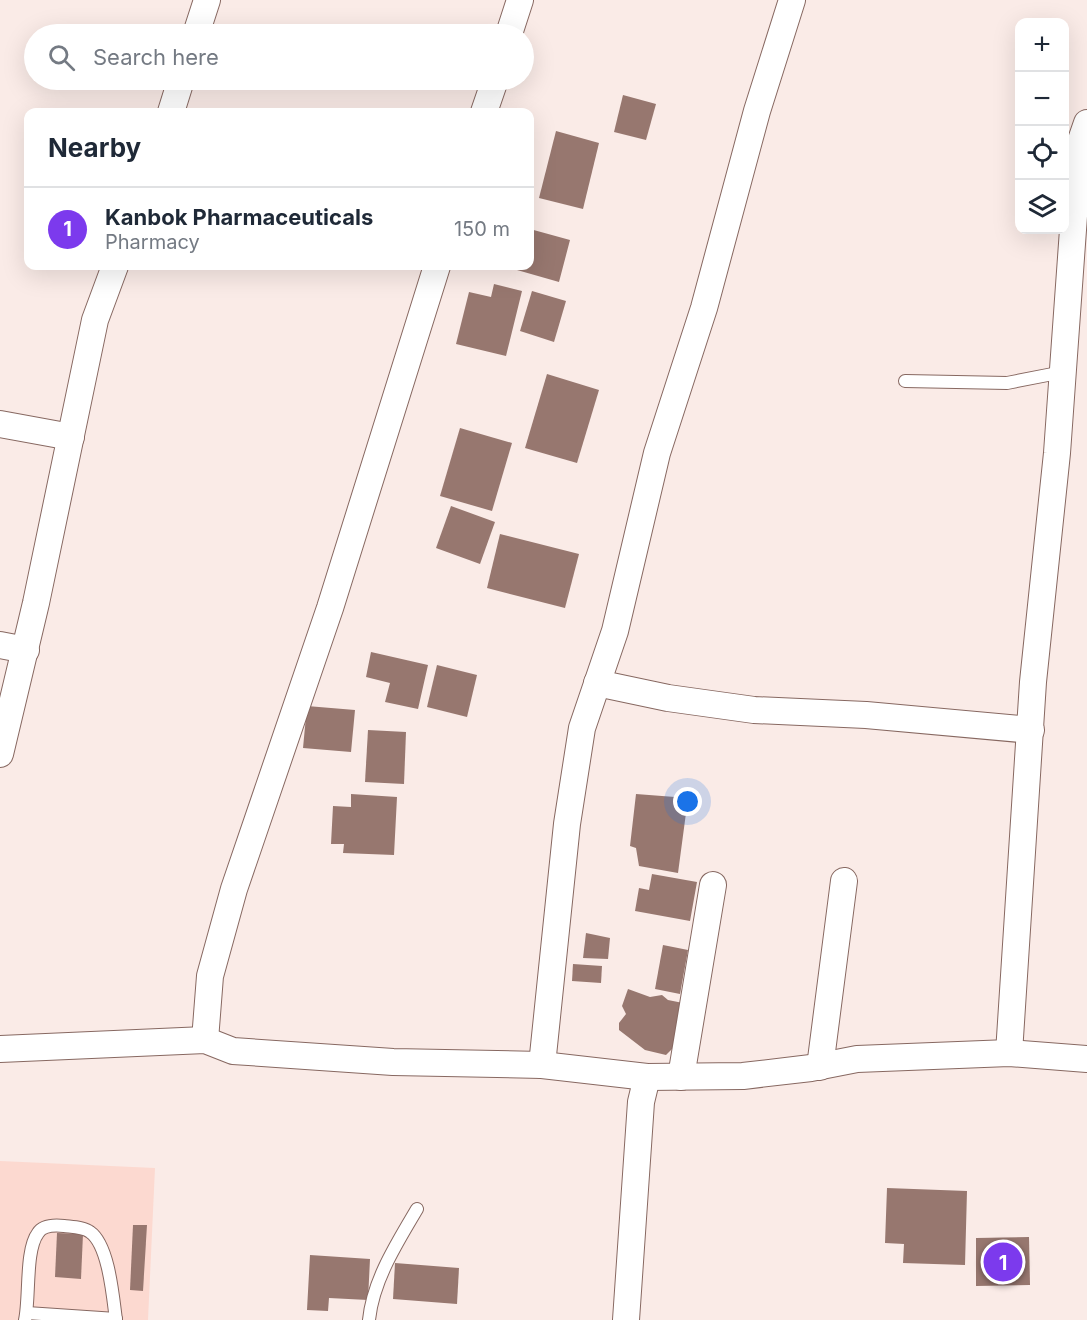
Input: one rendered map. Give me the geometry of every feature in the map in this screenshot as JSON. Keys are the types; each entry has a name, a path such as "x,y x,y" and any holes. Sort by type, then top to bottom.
{"street":[{"path":"199,24 207,0"},
{"path":"512,24 520,0"},
{"path":"542,1065 573,782 582,728 615,631 657,453 704,308 757,111 792,0"},
{"path":"172,108 178,90"},
{"path":"485,108 492,90"},
{"path":"1009,1053 1031,730 1063,372 1079,146 1087,123"},
{"path":"0,754 26,650 95,320 114,270"},
{"path":"205,1040 210,976 234,889 330,608 436,270"},
{"path":"0,424 72,436"},
{"path":"0,645 26,650"},
{"path":"597,683 668,698 754,710 866,714 1031,730"},
{"path":"820,1067 844,881"},
{"path":"681,1077 713,885"},
{"path":"0,1049 205,1040 233,1051 393,1062 542,1065 647,1077 743,1076 820,1067 857,1059 1009,1053 1087,1059"},
{"path":"626,1320 641,1102 647,1077"}],"lane":[{"path":"905,381 1007,383 1063,372"},
{"path":"369,1320 370,1309 389,1257 417,1209"},
{"path":"61,1225 88,1230 96,1236 106,1264 116,1320 26,1317 32,1252 37,1233 43,1228 61,1225"}],"shaded area":[{"path":"0,1161 155,1168 148,1320 0,1320"}],"building":[{"path":"623,95 656,104 646,140 614,132"},
{"path":"556,131 599,143 583,209 539,198"},
{"path":"534,230 570,240 559,282 517,270 534,270"},
{"path":"494,284 522,291 506,356 456,344 469,292 491,297"},
{"path":"532,291 566,301 554,342 520,331"},
{"path":"547,374 599,390 577,463 525,448"},
{"path":"460,428 512,443 492,511 440,496"},
{"path":"451,506 495,522 480,564 436,548"},
{"path":"500,534 579,554 565,608 487,588"},
{"path":"371,652 428,665 418,709 385,702 390,683 366,677"},
{"path":"437,665 477,675 467,717 427,707"},
{"path":"307,706 355,710 351,752 303,748"},
{"path":"368,730 406,732 404,784 365,782"},
{"path":"351,794 397,797 394,855 343,853 344,844 331,844 333,806 351,807"},
{"path":"636,794 688,798 678,873 639,866 636,848 630,846"},
{"path":"652,874 697,882 690,921 635,911 639,888 649,890"},
{"path":"586,933 610,938 608,959 583,958"},
{"path":"663,945 688,950 680,994 655,989"},
{"path":"573,964 602,966 601,983 572,981"},
{"path":"628,989 650,997 662,995 668,1000 683,1003 683,1038 666,1055 645,1050 619,1030 619,1023 626,1014 622,1006"},
{"path":"887,1188 967,1191 965,1265 903,1263 904,1244 885,1243"},
{"path":"133,1225 147,1225 143,1291 130,1290"},
{"path":"57,1233 83,1234 81,1279 55,1277"},
{"path":"1029,1237 1030,1285 976,1286 976,1238"},
{"path":"310,1255 370,1259 368,1300 329,1298 328,1311 307,1310"},
{"path":"395,1263 459,1268 457,1304 393,1299"}],"place":[{"name":"Kanbok Pharmaceuticals","path":"1003,1262"}]}
